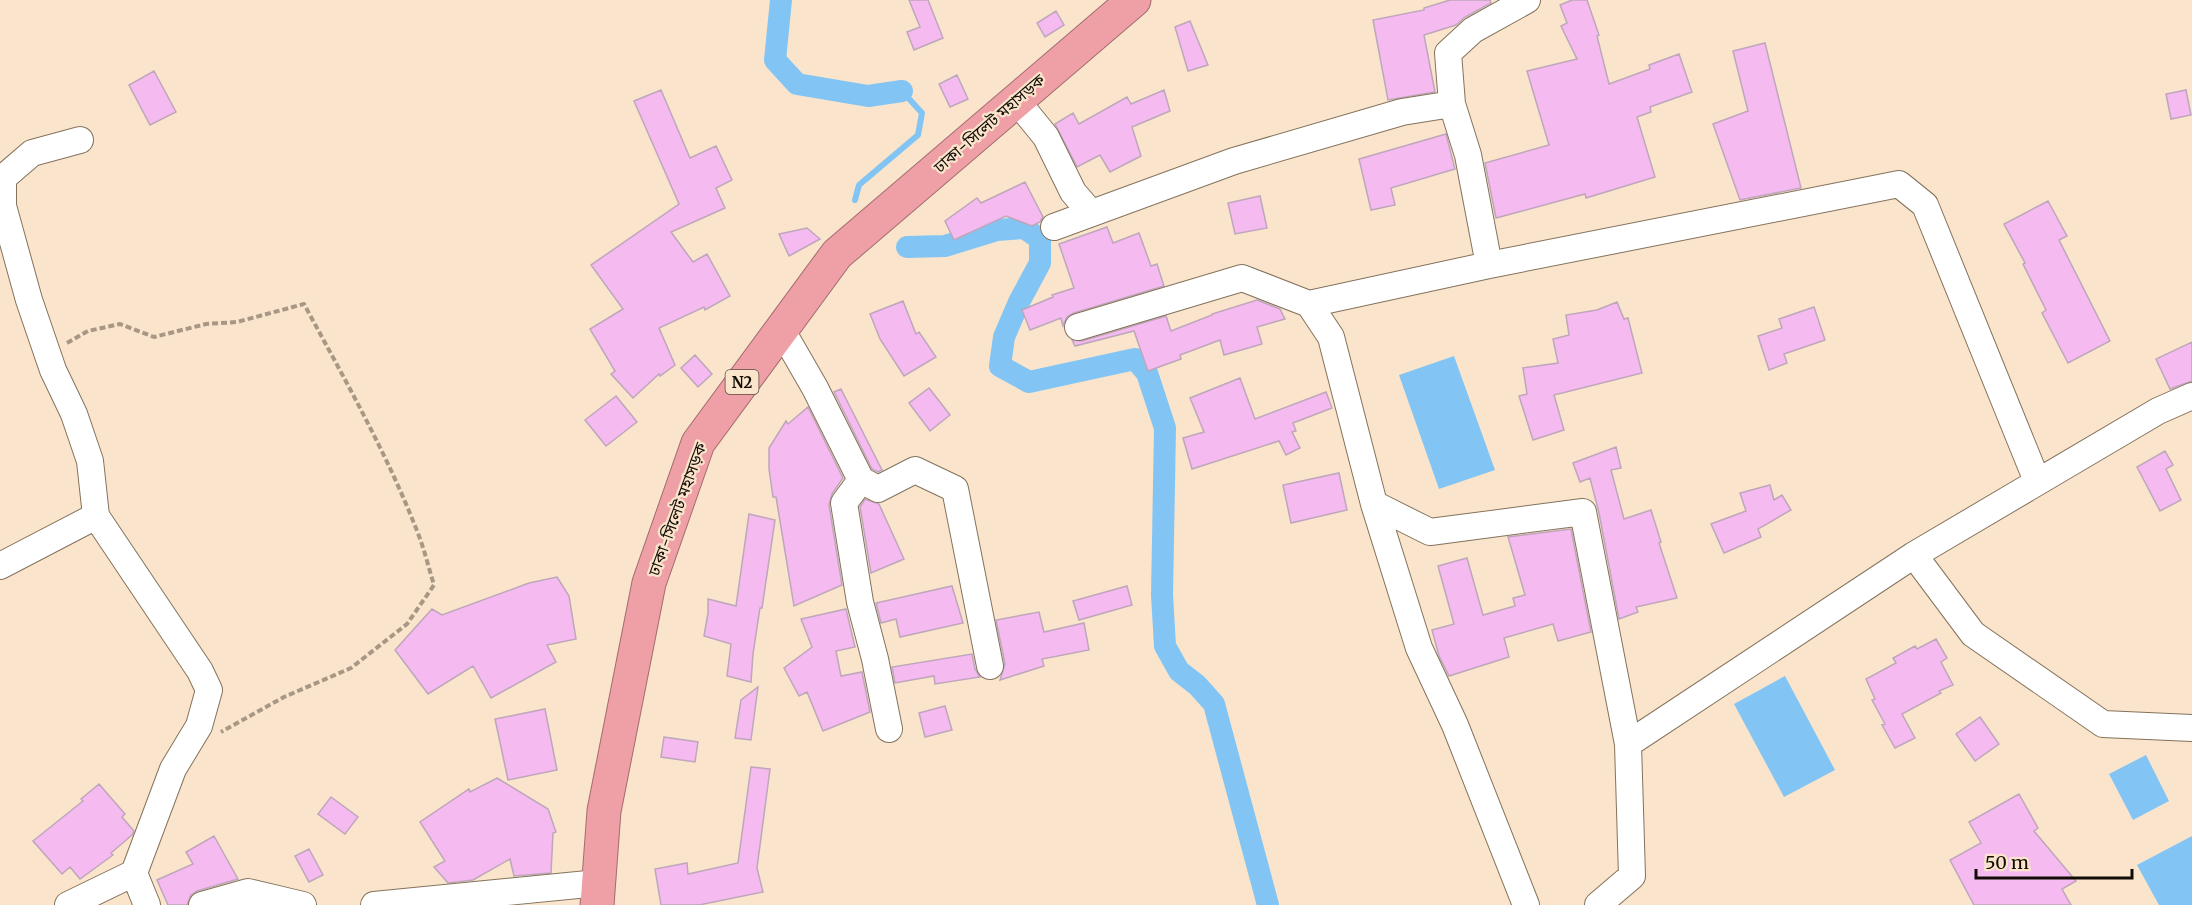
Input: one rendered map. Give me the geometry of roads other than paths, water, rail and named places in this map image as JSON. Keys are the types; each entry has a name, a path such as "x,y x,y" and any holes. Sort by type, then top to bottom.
{"highway":[{"name":"ঢাকা-সিলেট মহাসড়ক","path":"598,894 604,811 649,584 698,443 837,254 1134,0"}],"street":[{"path":"1489,264 1468,155 1452,104 1448,53 1473,30 1527,0"},
{"path":"1016,100 1046,137 1073,192 1091,213"},
{"path":"1054,227 1234,161 1402,112 1452,104"},
{"path":"80,140 32,153 3,178 3,206 29,300 90,461 96,516 200,671 209,690 199,726 173,769 134,873 147,905"},
{"path":"1078,327 1242,278 1310,304 1489,264 1899,184 1925,205 2037,481"},
{"path":"1310,304 1331,337 1374,504 1419,648 1455,725 1524,904"},
{"path":"781,329 815,388 861,480 878,489 915,470 955,489 990,666"},
{"path":"1628,744 1914,555 2158,411 2192,396"},
{"path":"861,480 844,503 860,602 875,659 889,729"},
{"path":"1374,504 1430,532 1583,512 1628,744 1632,876 1598,905"},
{"path":"0,566 96,516"},
{"path":"1914,555 1973,634 2103,724 2192,728"},
{"path":"68,905 134,873"},
{"path":"202,905 248,892 303,905"},
{"path":"374,905 598,894"}],"water":[{"path":"1454,356 1495,470 1439,489 1399,375"},
{"path":"1785,676 1835,770 1784,797 1734,704"},
{"path":"2146,755 2169,801 2133,820 2109,774"},
{"path":"2192,836 2192,905 2159,905 2137,865"}],"waterway":[{"path":"781,0 775,60 797,84 868,96 902,91"},
{"path":"855,200 859,185 918,135 922,113 902,91"},
{"path":"907,247 945,246 997,230 1024,228 1040,239 1040,263 1019,302 1004,337 1000,366 1029,382 1135,359 1147,373 1165,428 1162,595 1165,646 1179,671 1197,685 1214,704 1268,905"}]}
